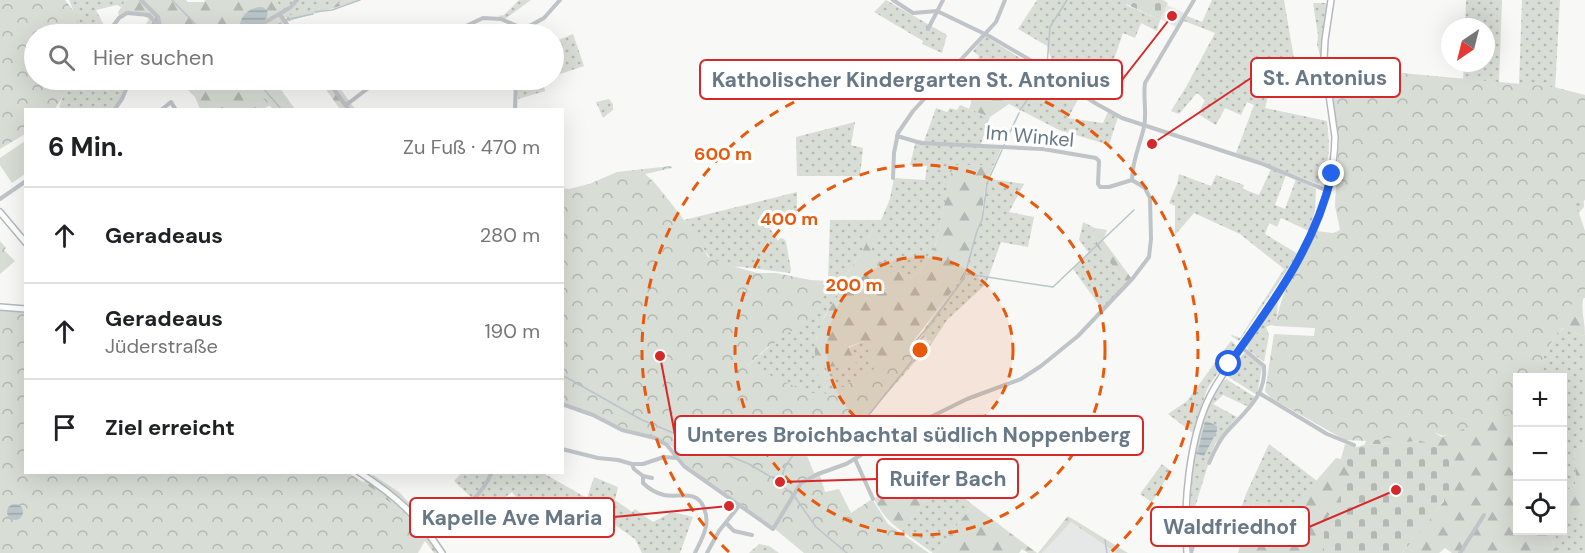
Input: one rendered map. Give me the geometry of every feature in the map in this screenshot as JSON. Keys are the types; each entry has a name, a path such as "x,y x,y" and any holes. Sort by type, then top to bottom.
{"main road":[{"path":"1189,553 1190,469 1196,435 1210,396 1301,257 1317,223 1328,191 1334,163 1335,137 1324,66 1324,40 1331,0"},
{"path":"0,212 24,241"},
{"path":"0,307 24,309"},
{"path":"362,474 404,505 442,553"}],"street":[{"path":"141,0 156,12 160,24"},
{"path":"263,24 291,8 297,0"},
{"path":"534,24 560,0"},
{"path":"893,0 913,13 937,10 984,34 1030,60 1095,104 1122,118 1260,163 1328,191"},
{"path":"928,29 943,0"},
{"path":"893,178 897,136 913,111 996,22 1005,0"},
{"path":"564,405 593,415 622,430 655,438 672,450 684,466 773,529 801,483 808,478 855,459 900,432 967,399 1011,384 1041,366 1078,336 1143,268 1151,248 1150,198 1145,188 1132,180 1133,166 1145,125 1144,83 1194,0"},
{"path":"114,24 127,13 149,15 157,24"},
{"path":"280,15 287,24"},
{"path":"470,24 483,18 501,20 510,24"},
{"path":"115,108 126,90"},
{"path":"335,90 348,107 368,90"},
{"path":"514,108 515,90"},
{"path":"164,108 171,102 175,108"},
{"name":"Im Winkel","path":"897,136 921,143 1043,149 1096,158 1099,161 1098,184 1100,187 1109,187 1132,180"},
{"path":"0,199 24,182"},
{"path":"1209,463 1224,435 1249,410 1259,393 1264,366 1241,347"},
{"path":"1259,393 1328,434 1354,445"},
{"path":"564,450 632,464 643,464 664,457 678,458"},
{"path":"855,459 873,499"},
{"path":"632,464 634,469 643,476 652,478"},
{"path":"430,536 473,500 491,474"},
{"path":"643,476 643,483 657,492 699,499 707,517 705,535 695,553"},
{"path":"707,553 739,506"},
{"path":"1460,553 1484,515"},
{"path":"726,523 740,535 752,536"},
{"path":"1189,553 1193,546"}],"shaded area":[{"path":"1167,5 1184,13 1176,27 1160,19"},
{"path":"262,7 267,10 265,20 260,24 240,24 248,11"},
{"path":"923,334 932,343 913,364 913,345"},
{"path":"1207,421 1217,426 1217,431 1204,456 1197,454"},
{"path":"15,504 21,506 23,512 21,518 15,520 9,518 7,512 9,506"},
{"path":"1071,522 1116,553 1042,553"}],"green space":[{"path":"0,0 65,0 76,14 78,24 24,24 24,90 67,90 56,108 24,108 24,135 0,149"},
{"path":"69,0 126,0 121,7 117,5 96,10 103,24 76,24 76,17"},
{"path":"126,0 204,2 205,0 276,0 283,10 274,16 282,24 146,24 149,19 138,13 119,16 118,12"},
{"path":"276,0 351,0 285,17 289,21 284,24 274,16 282,10"},
{"path":"351,0 361,0 289,21 285,16"},
{"path":"519,0 531,0 505,19 498,16 504,15"},
{"path":"886,0 947,35 942,53 922,44 923,41 874,12"},
{"path":"1037,0 1129,0 1126,5 1160,20 1157,31 1141,23 1135,38 1123,33 1111,68 1125,74 1123,98 1108,91 1108,85 1085,80 1082,92 1068,118 1103,123 1108,112 1118,117 1109,145 1059,130 1009,104 1030,68 1059,88 1070,80 1047,65 1051,58 1047,46 1018,29"},
{"path":"1129,0 1163,0 1168,3 1160,20 1126,4"},
{"path":"1212,0 1284,0 1297,76 1274,72 1265,108 1327,121 1328,153 1318,184 1236,153 1254,105 1247,102 1241,115 1225,108 1216,125 1198,114 1205,100 1197,93 1179,114 1171,111 1215,33 1184,21 1187,16 1202,22"},
{"path":"1466,0 1502,0 1499,83 1463,80 1463,72 1495,72 1495,18 1465,18"},
{"path":"1522,0 1560,0 1555,90 1519,86"},
{"path":"1313,3 1327,3 1322,39 1322,64 1317,44 1318,35"},
{"path":"573,34 584,66 564,73 564,38"},
{"path":"985,36 1023,60 1024,67 1000,94 973,73 979,56 973,51"},
{"path":"1023,60 1042,73 1047,65 1070,79 1067,89 1059,88 1030,69 1009,104 990,117 969,109 973,73 1000,94 1023,67"},
{"path":"1326,66 1554,87 1585,95 1585,200 1576,204 1585,231 1585,298 1575,298 1535,373 1513,373 1513,416 1505,415 1443,436 1434,432 1368,441 1345,440 1271,398 1265,391 1274,334 1314,336 1315,328 1275,326 1291,277 1317,231 1333,233 1340,230 1335,206 1339,138"},
{"path":"66,90 124,90 113,108 60,108 59,106"},
{"path":"188,90 281,90 294,108 274,108 271,105 264,108 200,108 195,97"},
{"path":"255,90 276,90 292,108 272,108"},
{"path":"326,90 341,90 354,108 339,108"},
{"path":"517,90 545,90 545,91 518,99"},
{"path":"609,99 613,104 613,110 603,118 596,102"},
{"path":"960,105 990,117 980,147 1001,149 994,165 953,166 935,247 922,268 911,278 869,256 873,229 862,252 839,285 843,289 825,315 816,339 827,392 824,367 848,348 864,341 913,345 913,364 857,428 812,449 815,434 708,481 684,463 672,446 657,437 623,428 585,410 564,376 763,373 748,365 768,348 828,281 830,220 881,220 890,199 894,178 925,180 927,166 910,165 916,140 924,141 936,108 947,112 950,108 957,110"},
{"path":"855,122 851,145 863,148 860,176 797,176 796,137"},
{"path":"24,142 24,175 12,183 0,165 0,158"},
{"path":"953,165 994,165 986,183 981,219 963,277 911,344 876,368 864,341 848,347 857,365 824,367 827,393 822,392 816,364 815,345 823,320 843,289 839,285 862,252 873,229 877,229 870,256 911,278 922,268 935,247"},
{"path":"671,166 672,168 645,174 671,203 699,240 708,257 757,273 776,273 828,281 821,303 811,318 768,347 748,365 809,393 822,391 827,395 865,375 911,343 911,361 860,427 806,453 814,473 819,472 825,492 839,489 851,513 872,499 888,524 929,553 804,553 770,525 684,463 672,446 651,434 623,428 564,402 564,188 589,184 617,172"},
{"path":"1271,169 1286,175 1275,205 1285,209 1296,179 1316,189 1315,211 1309,231 1281,218 1277,227 1269,223 1265,234 1298,254 1239,341 1231,336 1240,338 1284,269 1240,234 1194,213 1175,235 1175,206 1169,203 1179,174 1211,186 1216,175 1244,185 1243,189 1259,195"},
{"path":"1582,170 1584,207 1578,214 1585,334 1583,336 1563,328 1557,333 1534,373 1513,373 1513,535 1550,535 1558,553 1452,553 1445,548 1439,553 1402,553 1444,501 1421,441 1364,445","holes":["1503,409 1442,437 1435,433 1441,420"]},
{"path":"990,179 1024,184 1009,212 1034,217 1028,247 1001,242 986,284 947,320 932,343 923,334 925,328 948,296 976,231 984,206 986,183"},
{"path":"797,192 797,217 766,222 778,241 780,238 786,242 790,273 724,265 710,258 684,220"},
{"path":"1083,222 1095,228 1093,241 1127,284 1102,309 1073,269 1089,253 1079,240"},
{"path":"1095,228 1107,230 1103,240 1132,279 1127,284 1093,241"},
{"path":"0,241 6,248 4,250 15,261 0,274"},
{"path":"1278,301 1276,326 1266,327 1269,335 1264,362 1248,350 1247,346"},
{"path":"0,309 24,311 24,474 350,474 382,495 388,502 399,507 426,539 418,553 0,553"},
{"path":"1564,328 1583,336 1585,334 1585,446 1574,449 1576,481 1574,488 1567,489 1567,373 1535,373 1557,333"},
{"path":"1232,341 1236,346 1207,389 1193,433 1168,414 1187,401"},
{"path":"1244,353 1262,367 1257,395 1227,376"},
{"path":"1226,379 1255,397 1249,407 1223,395 1213,404 1237,417 1215,444 1207,464 1195,507 1191,543 1189,543 1191,491 1198,439 1212,398"},
{"path":"1421,441 1439,447 1451,455 1455,469 1453,481 1438,508 1402,553 1324,553 1324,524 1354,471 1341,459 1345,444 1357,447"},
{"path":"1269,444 1317,481 1303,496 1303,507 1294,518 1254,500 1242,541 1231,538 1246,494"},
{"path":"1585,446 1585,517 1567,517 1567,489 1574,488 1576,480 1574,449"},
{"path":"1336,458 1341,459 1355,471 1325,524 1324,553 1238,553 1254,500 1294,518 1303,507 1303,496"},
{"path":"918,461 941,480 902,531 886,517 874,499"},
{"path":"1162,464 1171,471 1152,502 1140,494"},
{"path":"460,474 545,474 587,498 594,477 618,487 615,500 632,512 635,509 653,522 672,512 693,517 680,553 642,553 635,539 576,498 536,523 512,492 495,505 492,503 453,535 447,525 475,501 454,481"},
{"path":"373,475 399,492 420,514 414,519 439,553 434,553 406,515 363,482"},
{"path":"941,480 973,505 933,553 902,531"},
{"path":"973,505 1037,553 1028,553 1022,549 1019,553 935,553"},
{"path":"1068,516 1128,553 1116,553 1071,522 1042,553 1038,553"},
{"path":"1567,517 1585,517 1585,553 1558,553 1550,535 1567,535"},
{"path":"759,544 769,546 779,553 749,553"}],"waterway":[{"path":"172,0 195,24"},
{"path":"315,12 332,10 360,0"},
{"path":"1047,65 1050,27 1067,0"},
{"path":"285,20 313,14"},
{"path":"1020,110 1043,78"},
{"path":"265,90 280,108"},
{"path":"1004,145 1019,113"},
{"path":"860,426 912,361 912,345 964,278 982,220 987,183 1002,150"},
{"path":"967,274 1053,287 1134,210"},
{"path":"564,376 642,420 749,464 776,480 795,497 816,527 847,553"},
{"path":"781,480 785,467 793,455 804,453 857,428"},
{"path":"1105,540 1107,553"}],"place":[{"name":"Katholischer Kindergarten St. Antonius","path":"1172,16"},
{"name":"St. Antonius","path":"1152,144"},
{"name":"Unteres Broichbachtal südlich Noppenberg","path":"660,356"},
{"name":"Ruifer Bach","path":"780,482"},
{"name":"Waldfriedhof","path":"1396,490"},
{"name":"Kapelle Ave Maria","path":"729,506"}],"route":[{"path":"1229,364 1301,257 1322,210 1332,174"}]}
